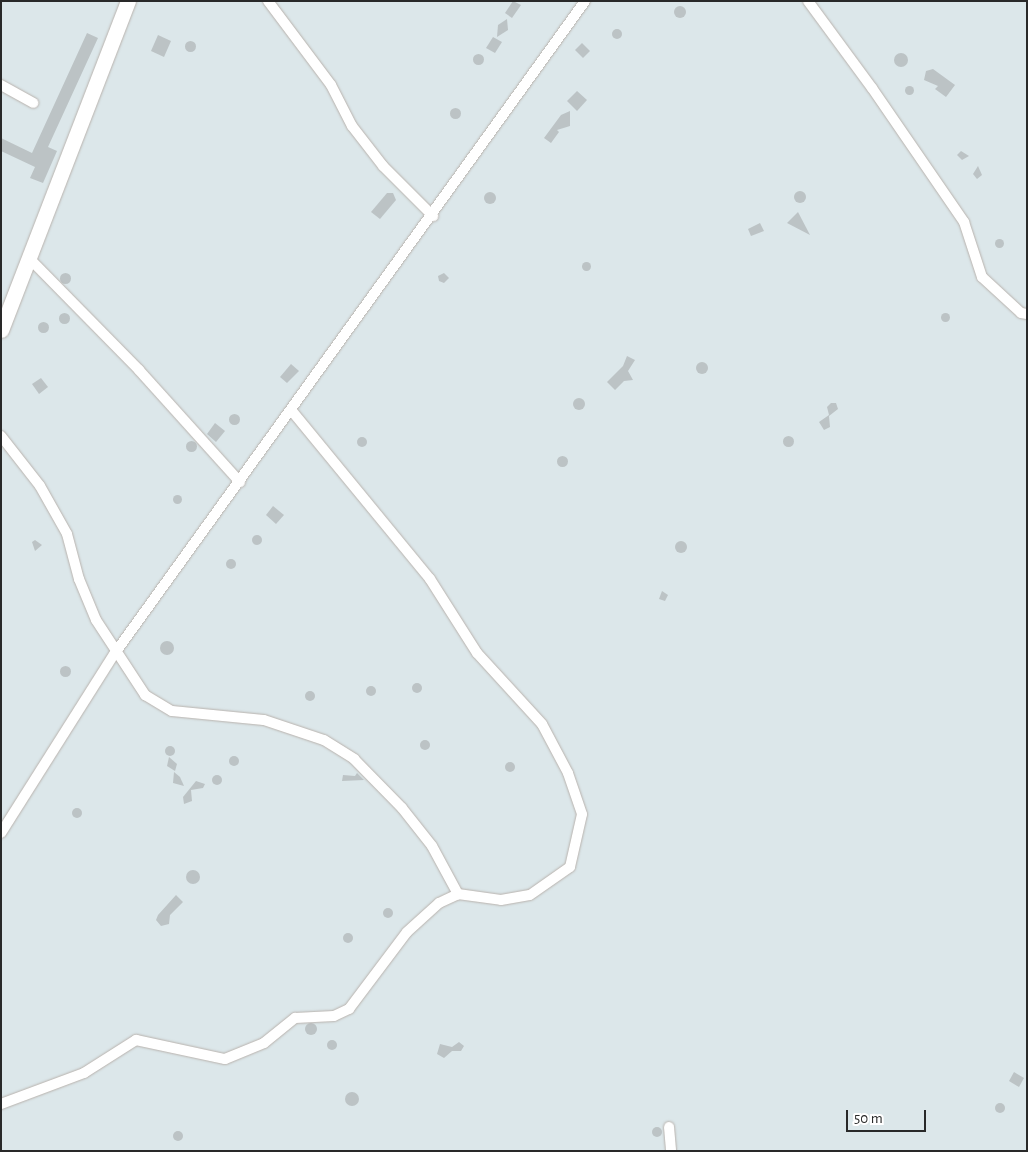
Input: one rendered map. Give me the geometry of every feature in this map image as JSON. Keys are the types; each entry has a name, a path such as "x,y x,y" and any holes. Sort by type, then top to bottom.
{"street":[{"path":"1,330 128,1"},
{"path":"268,1 331,85 352,126 384,166 433,216"},
{"path":"1,833 115,653 433,216 585,1"},
{"path":"808,1 872,88 964,222 982,277 1021,313 1027,314"},
{"path":"1,85 33,103"},
{"path":"29,258 139,370 240,482"},
{"path":"1,1104 84,1073 136,1040 225,1059 264,1042 295,1018 334,1016 349,1009 408,932 439,903 458,894 501,900 530,895 570,867 582,814 568,774 542,724 477,652 430,579 292,411"},
{"path":"1,436 40,486 68,534 79,579 96,620 115,653 145,695 172,711 264,720 324,740 354,759 402,808 432,846 458,894"},
{"path":"669,1126 672,1151"}],"building":[{"path":"513,1 521,5 512,18 505,13"},
{"path":"680,6 686,12 680,18 674,12"},
{"path":"507,19 508,30 497,37 498,25"},
{"path":"617,29 622,34 617,39 612,34"},
{"path":"87,33 98,38 48,147 57,151 43,183 30,178 35,167 1,151 1,138 32,153"},
{"path":"158,35 171,41 164,57 151,51"},
{"path":"493,37 502,42 495,53 486,48"},
{"path":"190,40 196,46 190,52 184,46"},
{"path":"582,43 590,51 583,58 575,50"},
{"path":"478,53 484,59 478,65 472,59"},
{"path":"898,53 904,53 908,60 904,67 898,67 894,63 894,57"},
{"path":"933,69 955,85 946,97 935,89 938,86 924,80 926,71"},
{"path":"909,86 913,90 909,94 905,90"},
{"path":"577,91 587,100 577,111 567,101"},
{"path":"453,108 457,108 460,113 459,117 453,118 450,115 450,111"},
{"path":"570,111 570,126 557,130 559,132 551,143 544,138 561,115"},
{"path":"961,151 969,156 962,160 957,155"},
{"path":"978,166 982,175 977,179 973,174"},
{"path":"798,191 802,191 806,197 802,203 798,203 794,199 794,195"},
{"path":"488,192 492,192 496,198 492,204 488,204 484,200 484,196"},
{"path":"387,193 393,193 396,200 380,219 371,212"},
{"path":"798,212 810,235 787,223"},
{"path":"760,223 764,231 751,236 748,229"},
{"path":"999,239 1003,243 999,247 995,243"},
{"path":"586,262 590,266 586,270 582,266"},
{"path":"63,273 67,273 70,278 69,282 63,283 60,280 60,276"},
{"path":"444,273 449,278 444,283 439,281 438,276"},
{"path":"64,312 70,318 64,324 58,318"},
{"path":"945,313 949,317 945,321 941,317"},
{"path":"43,321 49,327 43,333 37,327"},
{"path":"627,356 635,360 628,371 633,380 624,381 615,390 607,382 623,366"},
{"path":"702,362 708,368 702,374 696,368"},
{"path":"291,364 299,371 287,383 280,377"},
{"path":"41,378 48,387 39,394 32,384"},
{"path":"579,398 585,404 579,410 573,404"},
{"path":"831,403 836,403 838,409 829,416 830,427 824,430 819,422 829,415 827,407"},
{"path":"234,413 240,419 234,425 228,419"},
{"path":"215,423 225,431 216,442 207,434"},
{"path":"788,435 794,441 788,447 782,441"},
{"path":"362,437 367,442 362,447 357,442"},
{"path":"191,440 197,446 191,452 185,446"},
{"path":"562,455 568,461 562,467 556,461"},
{"path":"177,495 181,499 177,503 173,499"},
{"path":"273,506 284,515 276,524 266,515"},
{"path":"257,535 262,540 257,545 252,540"},
{"path":"35,540 42,545 35,551 32,542"},
{"path":"681,541 687,547 681,553 675,547"},
{"path":"231,559 236,564 231,569 226,564"},
{"path":"662,591 668,595 665,601 659,599"},
{"path":"164,641 170,641 174,648 170,655 164,655 160,651 160,645"},
{"path":"65,665 71,671 65,677 59,671"},
{"path":"417,683 422,688 417,693 412,688"},
{"path":"371,686 376,691 371,696 366,691"},
{"path":"310,691 315,696 310,701 305,696"},
{"path":"425,740 430,745 425,750 420,745"},
{"path":"168,746 172,746 175,751 174,755 168,756 165,753 165,749"},
{"path":"234,756 239,761 234,766 229,761"},
{"path":"169,757 177,764 175,771 167,766"},
{"path":"510,762 515,767 510,772 505,767"},
{"path":"174,772 180,777 184,786 173,783"},
{"path":"357,773 364,780 342,781 343,775 355,776"},
{"path":"215,775 219,775 222,780 221,784 215,785 212,782 212,778"},
{"path":"196,781 205,784 203,788 191,790 192,801 184,804 183,797"},
{"path":"77,808 82,813 77,818 72,813"},
{"path":"190,870 196,870 200,877 196,884 190,884 186,880 186,874"},
{"path":"176,895 183,902 170,915 169,924 161,926 156,920 158,915"},
{"path":"388,908 393,913 388,918 383,913"},
{"path":"348,933 353,938 348,943 343,938"},
{"path":"309,1023 313,1023 317,1029 313,1035 309,1035 305,1031 305,1027"},
{"path":"332,1040 337,1045 332,1050 327,1045"},
{"path":"459,1042 464,1046 461,1051 452,1051 444,1058 437,1054 440,1044 452,1047"},
{"path":"1014,1072 1024,1078 1019,1087 1009,1081"},
{"path":"349,1092 355,1092 359,1099 355,1106 349,1106 345,1102 345,1096"},
{"path":"998,1103 1002,1103 1005,1108 1004,1112 998,1113 995,1110 995,1106"},
{"path":"655,1127 659,1127 662,1132 661,1136 655,1137 652,1134 652,1130"},
{"path":"178,1131 183,1136 178,1141 173,1136"}]}
